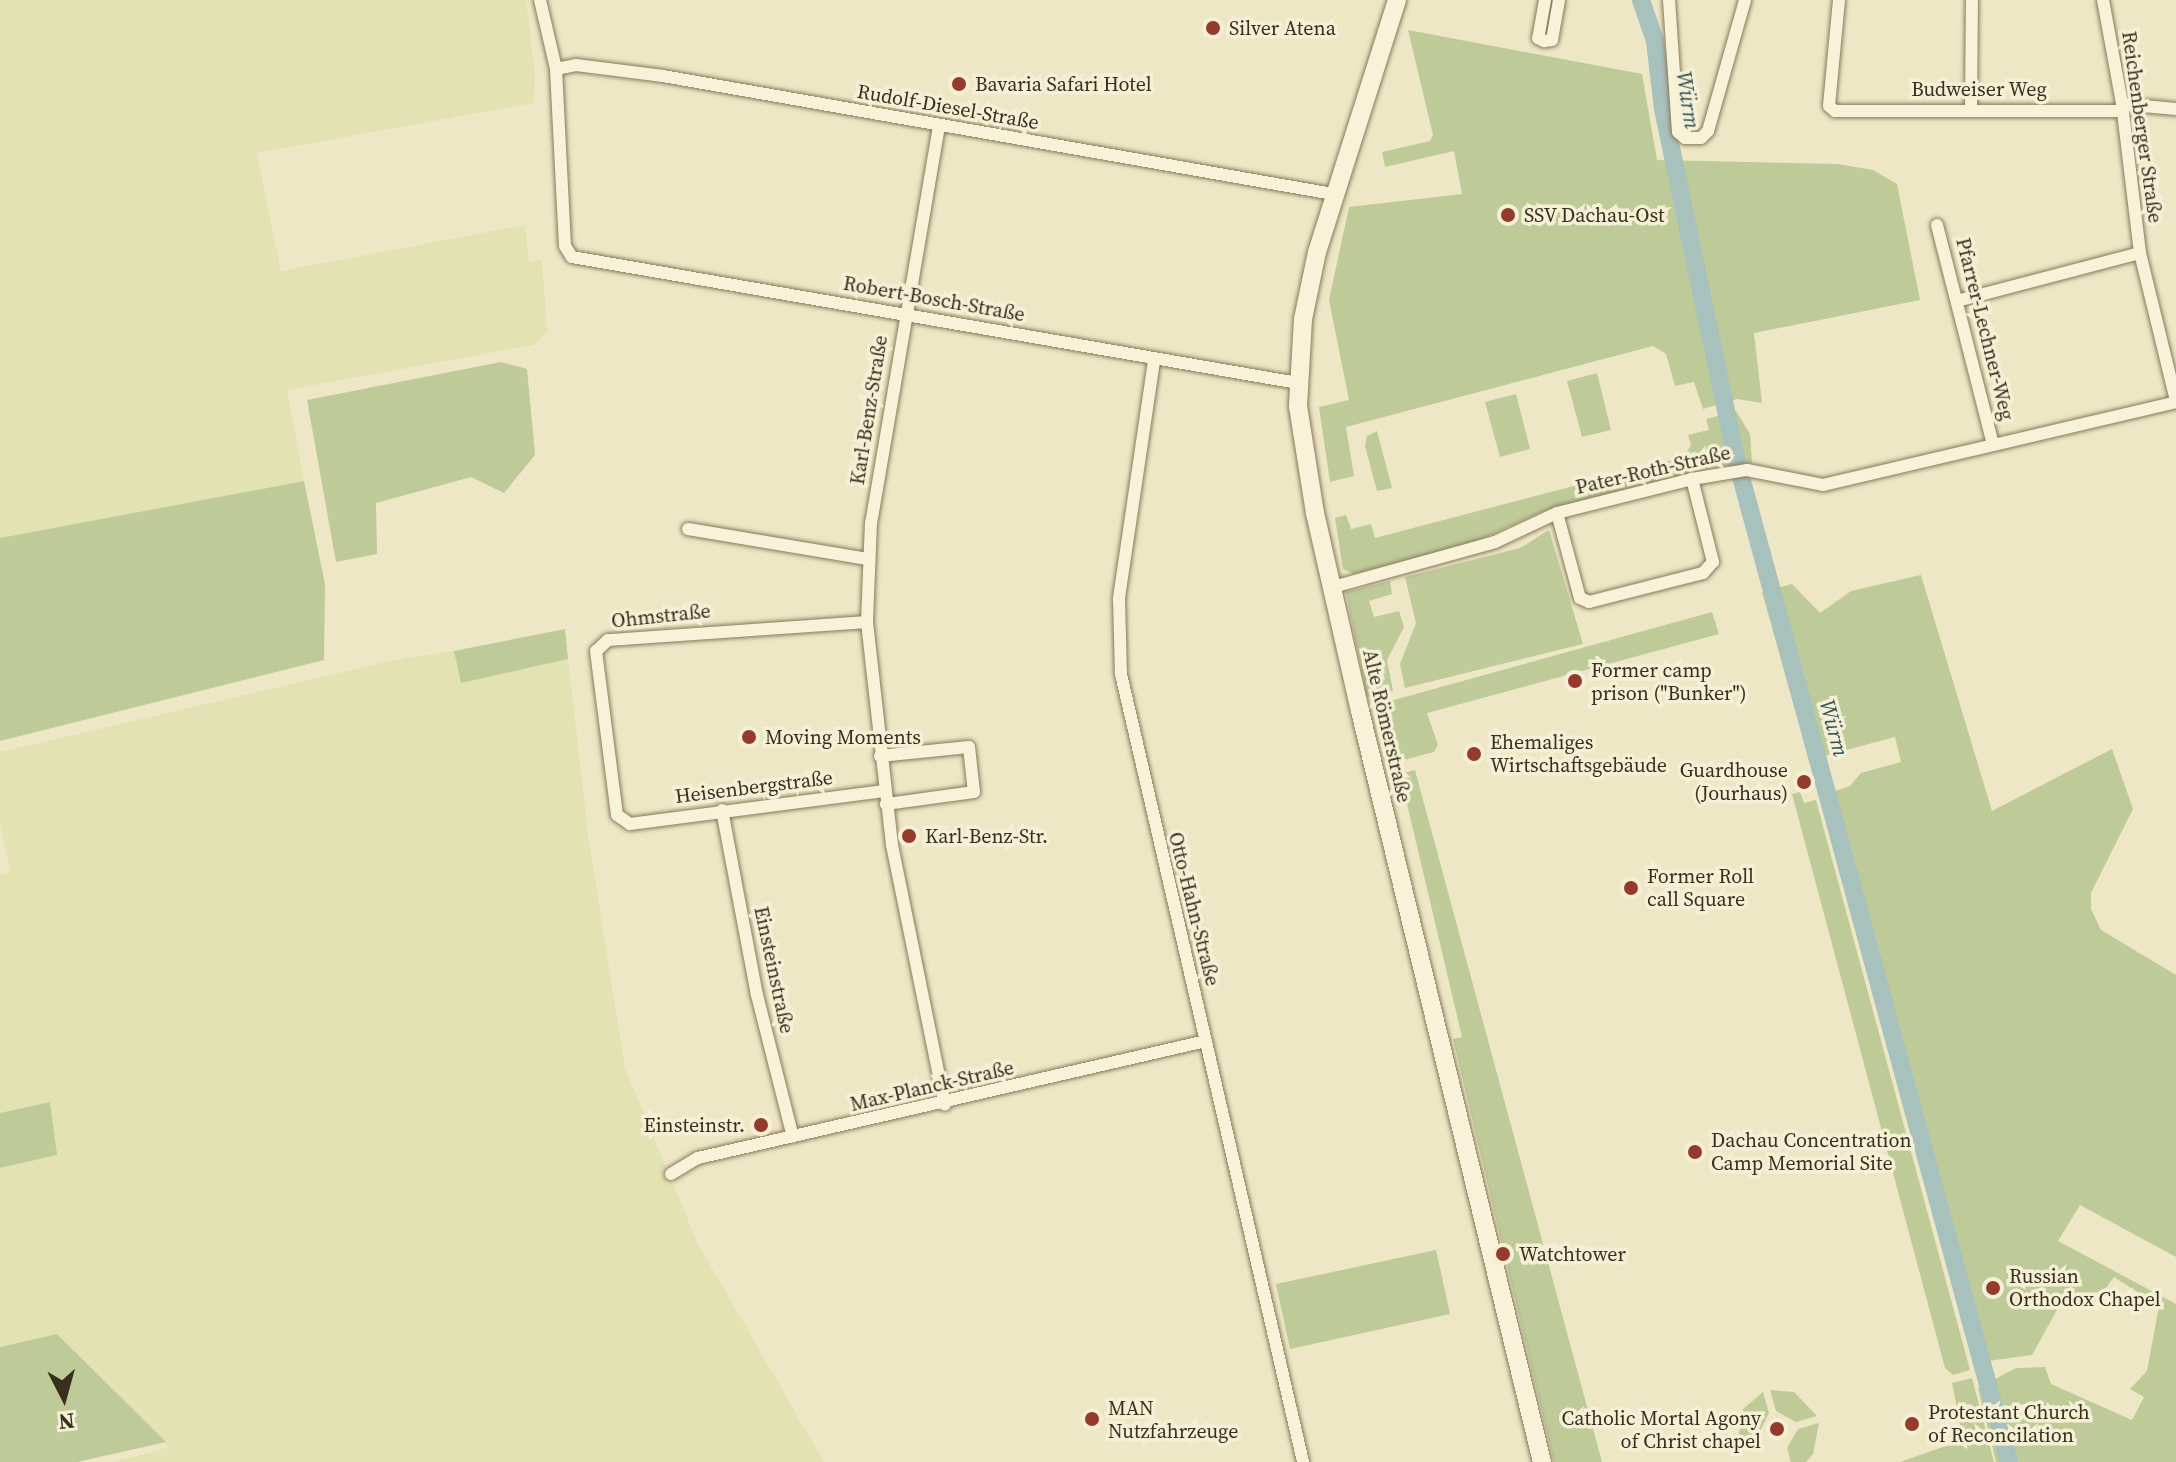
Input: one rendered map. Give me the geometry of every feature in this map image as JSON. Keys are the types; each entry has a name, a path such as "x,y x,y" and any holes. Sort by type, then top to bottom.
{"main road":[{"name":"Alte Römerstraße","path":"1397,0 1333,194 1306,302 1298,383 1304,454 1542,1462"}],"street":[{"path":"540,0 556,69"},
{"path":"1545,0 1538,38 1544,41 1552,40 1559,0"},
{"path":"1669,0 1678,132 1685,138 1701,138 1708,131 1745,0"},
{"name":"Budweiser Weg","path":"1839,0 1829,106 1835,111 2176,109"},
{"path":"1971,109 1972,0"},
{"name":"Reichenberger Straße","path":"2103,0 2123,108 2140,253 2176,401"},
{"name":"Rudolf-Diesel-Straße","path":"556,69 576,65 663,76 1333,194"},
{"name":"Robert-Bosch-Straße","path":"556,69 567,250 582,260 905,314 1154,361 1298,383"},
{"name":"Karl-Benz-Straße","path":"939,126 905,314 868,559 867,622 885,797 907,932 945,1105"},
{"name":"Pfarrer-Lechner-Weg","path":"1937,225 1993,444"},
{"path":"1957,301 2140,253"},
{"name":"Otto-Hahn-Straße","path":"1154,361 1116,633 1134,740 1303,1462"},
{"name":"Pater-Roth-Straße","path":"1333,587 1495,542 1557,513 1692,479 1740,470 1823,485 2176,401"},
{"path":"1557,513 1580,598 1589,602 1703,573 1713,562 1692,479"},
{"path":"688,529 868,559"},
{"name":"Ohmstraße","path":"630,824 617,815 596,651 608,640 867,622"},
{"path":"880,756 969,747 974,792 885,797"},
{"name":"Heisenbergstraße","path":"630,824 722,810 885,797"},
{"name":"Einsteinstraße","path":"722,810 757,995 793,1137"},
{"name":"Max-Planck-Straße","path":"671,1174 698,1158 945,1105 1206,1041"}],"green space":[{"path":"0,0 526,0 535,74 533,103 257,153 281,271 525,225 529,261 542,260 547,332 534,345 287,390 304,481 0,538"},
{"name":"SSV Dachau-Ost","path":"1408,30 1642,74 1657,160 1838,164 1873,170 1897,184 1920,300 1754,333 1762,403 1737,399 1703,409 1694,382 1675,386 1666,354 1653,346 1346,427 1354,476 1330,482 1319,407 1349,400 1329,300 1349,207 1462,194 1454,151 1385,167 1382,152 1430,141 1433,135"},
{"path":"501,362 527,369 535,455 504,493 471,477 376,503 377,554 336,562 307,400"},
{"path":"1597,373 1611,430 1582,437 1567,381"},
{"path":"1516,394 1530,449 1500,457 1485,402"},
{"path":"1736,411 1750,434 1752,463 1720,466 1546,510 1473,543 1354,574 1343,569 1335,518 1346,515 1351,529 1371,524 1375,538 1684,457 1691,445 1688,435 1709,430 1706,419"},
{"path":"1377,431 1392,488 1377,491 1365,446 1367,436"},
{"path":"304,481 325,584 324,660 0,741 0,538"},
{"path":"1549,530 1583,644 1405,688 1400,664 1416,623 1405,577 1520,548"},
{"path":"1921,575 1992,811 2112,749 2133,809 2091,893 2091,909 2101,930 2176,975 2176,1257 2080,1205 2058,1241 2176,1304 2176,1462 1996,1462 1978,1388 2016,1368 2045,1367 2051,1384 2132,1420 2144,1397 2130,1389 2147,1371 2159,1306 2114,1277 2096,1301 2068,1290 2032,1355 1973,1363 1821,796 1850,786 1861,773 1901,762 1895,737 1809,760 1762,592 1792,584 1820,613 1851,591"},
{"path":"1390,581 1392,594 1369,601 1374,617 1399,611 1404,627 1387,660 1393,691 1367,697 1346,592"},
{"path":"1712,612 1719,634 1427,713 1438,745 1434,752 1396,762 1383,703"},
{"path":"565,629 568,659 461,683 454,651"},
{"path":"454,651 461,683 568,659 589,841 625,1068 698,1244 824,1462 114,1462 169,1447 58,1334 0,1347 0,1168 56,1155 49,1102 0,1113 0,875 11,872 0,825 0,752 398,659"},
{"path":"1415,770 1602,1462 1554,1462 1453,1039 1462,1037 1400,774"},
{"path":"1800,792 1804,803 1816,800 1970,1370 1953,1375 1945,1368 1792,794"},
{"path":"50,1102 57,1155 0,1168 0,1113"},
{"path":"1436,1250 1450,1314 1290,1349 1276,1284"},
{"path":"57,1334 166,1442 77,1462 0,1462 0,1347"},
{"path":"1972,1378 1994,1462 1900,1462 1963,1440 1952,1383"},
{"path":"1770,1390 1794,1392 1817,1416 1796,1422 1776,1411"},
{"path":"1763,1392 1769,1413 1759,1433 1738,1439 1743,1409"},
{"path":"1819,1423 1813,1454 1806,1462 1791,1462 1787,1448 1798,1429"}],"waterway":[{"name":"Würm","path":"1641,0 1655,41 1663,109 1735,455 2009,1462"}],"place":[{"name":"Silver Atena","path":"1213,28"},
{"name":"Bavaria Safari Hotel","path":"959,84"},
{"name":"SSV Dachau-Ost","path":"1508,215"},
{"name":"Former camp prison (\"Bunker\")","path":"1575,681"},
{"name":"Moving Moments","path":"749,737"},
{"name":"Ehemaliges Wirtschaftsgebäude","path":"1474,754"},
{"name":"Guardhouse (Jourhaus)","path":"1804,782"},
{"name":"Karl-Benz-Str.","path":"909,836"},
{"name":"Former Roll call Square","path":"1631,888"},
{"name":"Einsteinstr.","path":"761,1125"},
{"name":"Dachau Concentration Camp Memorial Site","path":"1695,1152"},
{"name":"Watchtower","path":"1503,1254"},
{"name":"Russian Orthodox Chapel","path":"1993,1288"},
{"name":"MAN Nutzfahrzeuge","path":"1092,1419"},
{"name":"Protestant Church of Reconcilation","path":"1912,1424"},
{"name":"Catholic Mortal Agony of Christ chapel","path":"1777,1429"}]}
